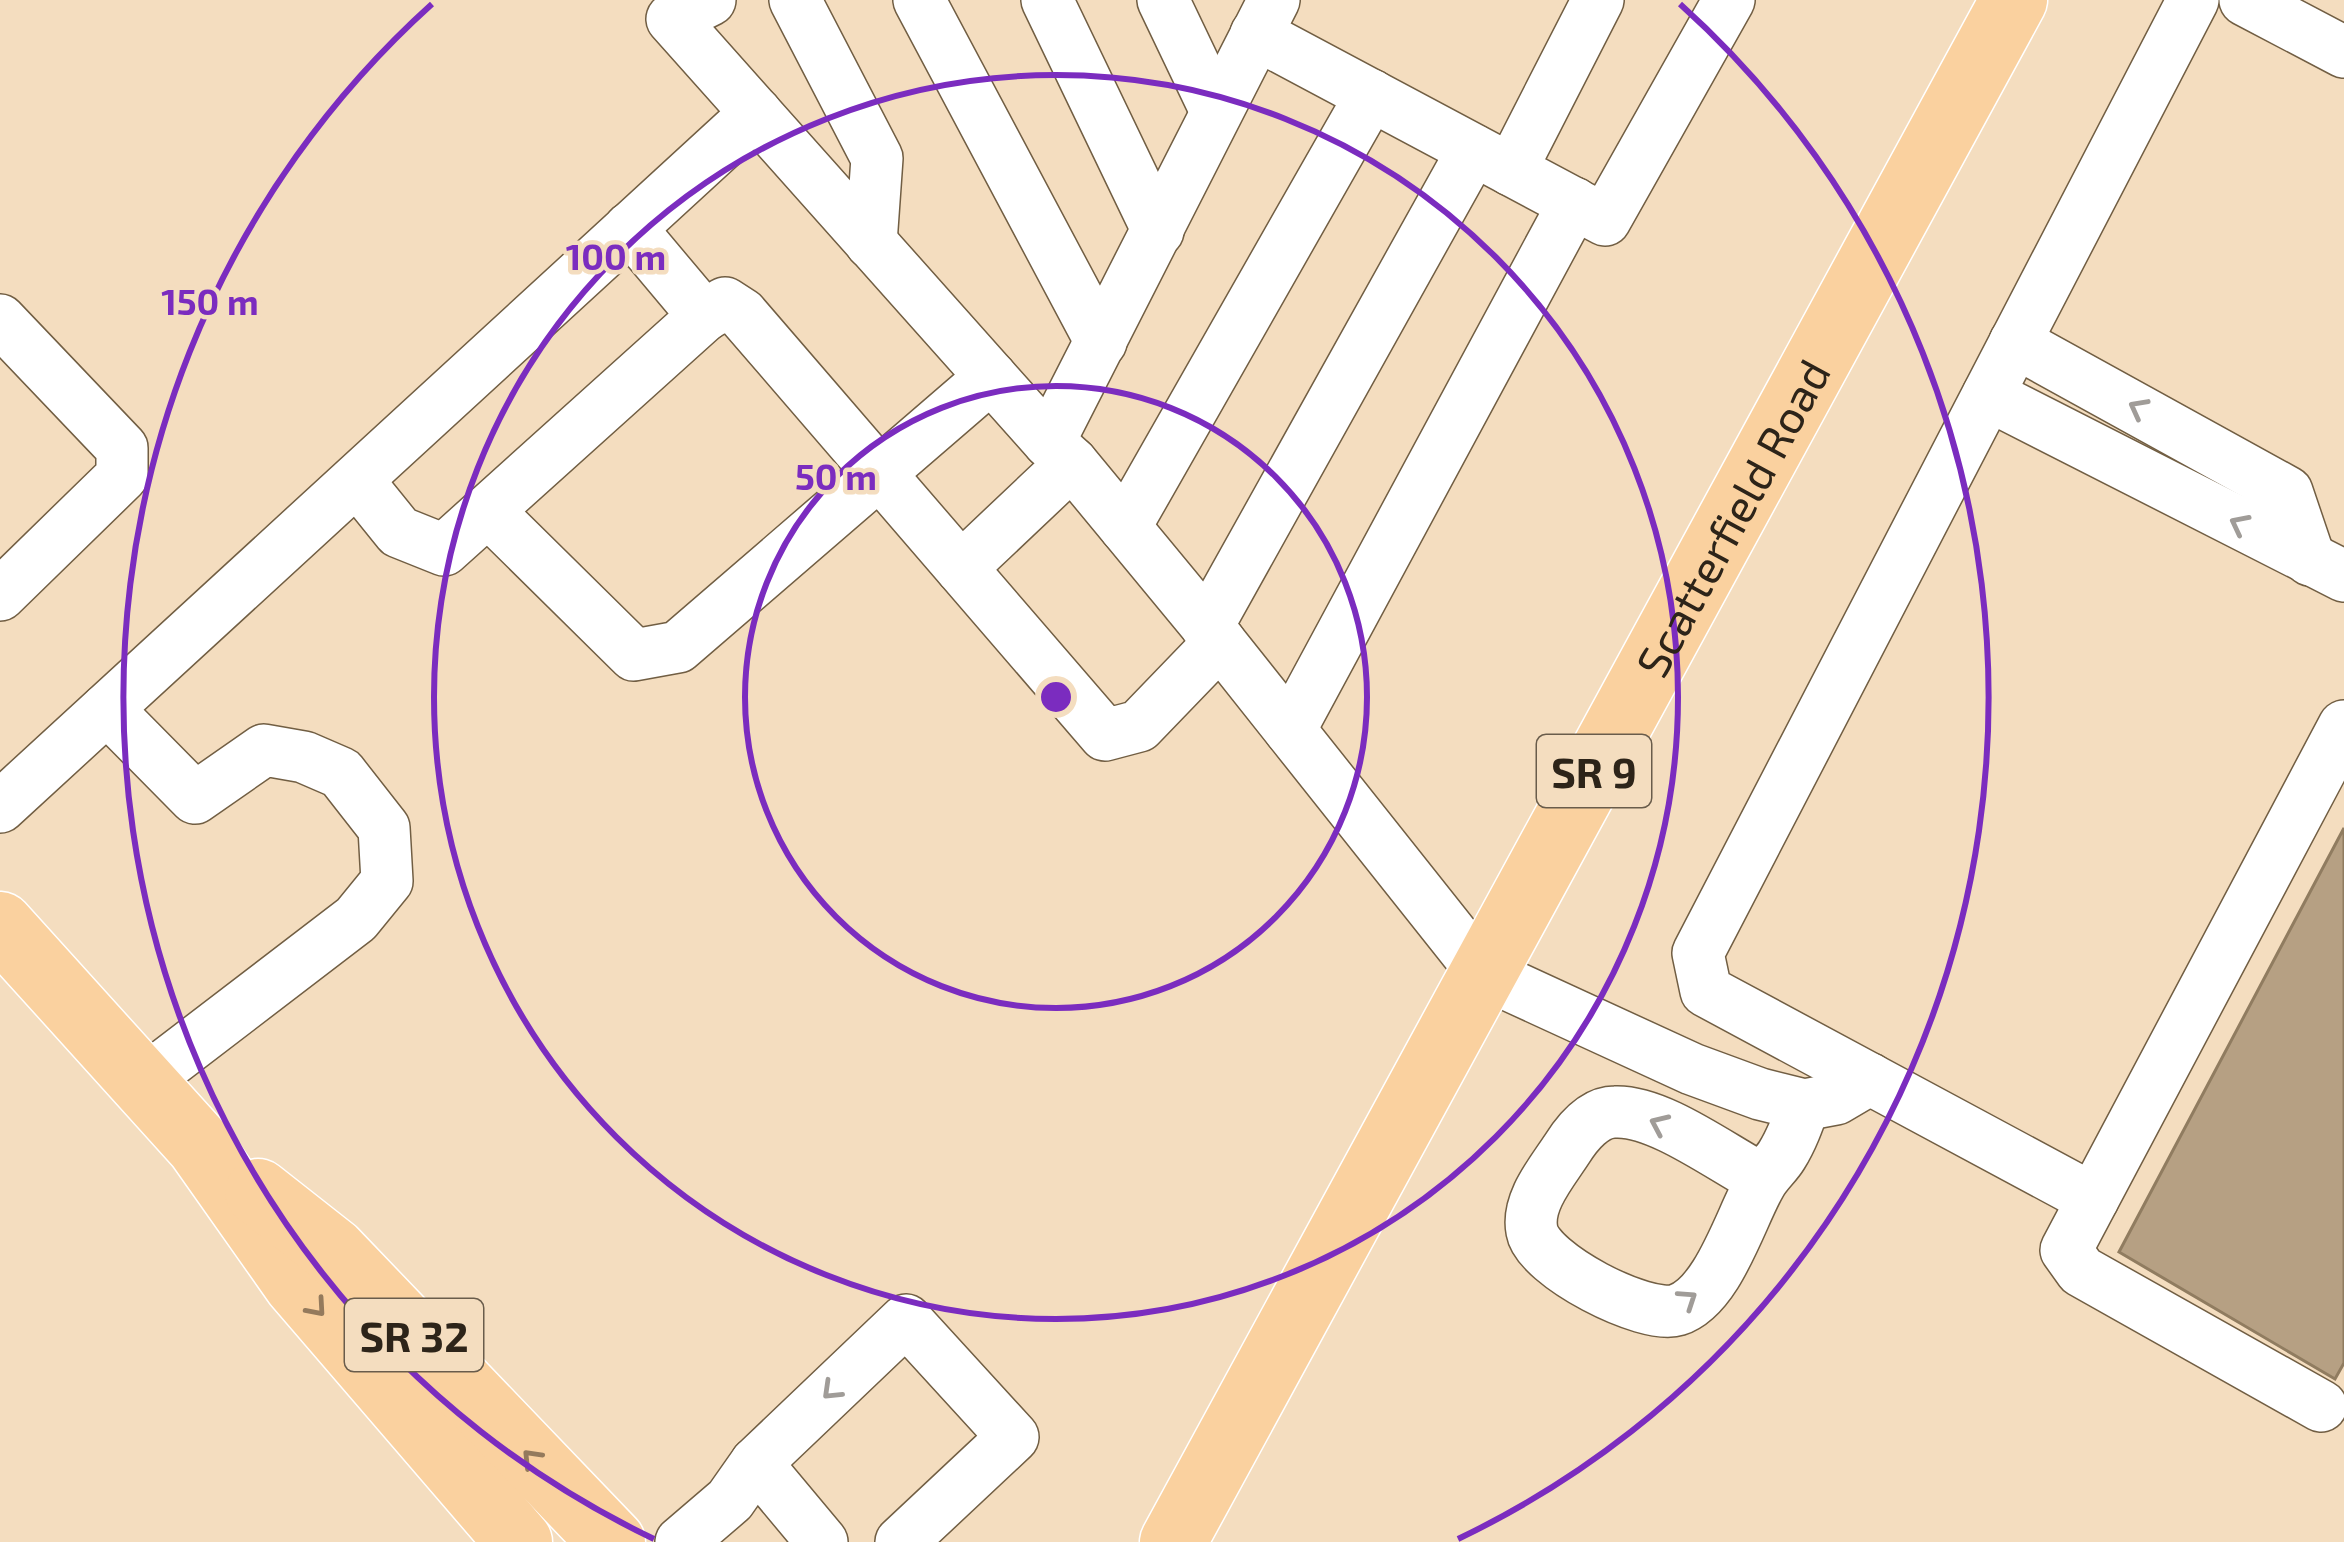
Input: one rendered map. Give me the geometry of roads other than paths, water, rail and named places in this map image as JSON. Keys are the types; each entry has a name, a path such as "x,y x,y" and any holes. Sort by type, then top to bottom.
{"main road":[{"name":"Scatterfield Road","path":"1173,1542 2014,0"},
{"name":"SR 32","path":"0,925 199,1145 298,1284 519,1542"},
{"name":"SR 32","path":"199,1145 333,1251 612,1542"}],"lane":[{"path":"795,0 877,158 871,243"},
{"path":"919,0 1101,342"},
{"path":"1047,0 1159,231"},
{"path":"1163,0 1216,111"},
{"path":"356,480 400,532 444,550 704,316 725,303 742,314 1105,735 1139,726 1214,635 1492,160 1598,0"},
{"path":"961,568 1060,452 1101,342 1265,17 1371,95 1605,220 1729,0"},
{"path":"2093,1199 1706,991 1698,953 2193,0"},
{"path":"2245,0 2344,52"},
{"path":"679,6 756,113 1125,527 1484,973 1692,1069 1760,1094 1804,1105 1836,1099 1870,1079"},
{"path":"1125,527 1371,95"},
{"path":"0,807 756,113"},
{"path":"1290,730 1574,203"},
{"path":"630,229 704,316"},
{"path":"0,320 122,448 122,476 0,595"},
{"path":"2015,343 2287,492 2327,568"},
{"path":"488,511 634,656 678,646 992,377"},
{"path":"1988,395 2327,568"},
{"path":"107,709 196,798 264,750 304,757 341,773 384,828 387,881 356,919 143,1082"},
{"path":"2321,1406 2081,1271 2066,1250 2344,726"},
{"path":"1762,1179 1671,1128 1636,1114 1610,1111 1590,1121 1573,1140 1540,1192 1532,1214 1532,1234 1545,1254 1573,1275 1645,1308 1675,1311 1696,1298 1716,1274 1762,1179 1780,1159 1804,1105"},
{"path":"681,1542 730,1500 757,1463 906,1320 1013,1437 902,1542"},
{"path":"757,1463 822,1542"}]}
